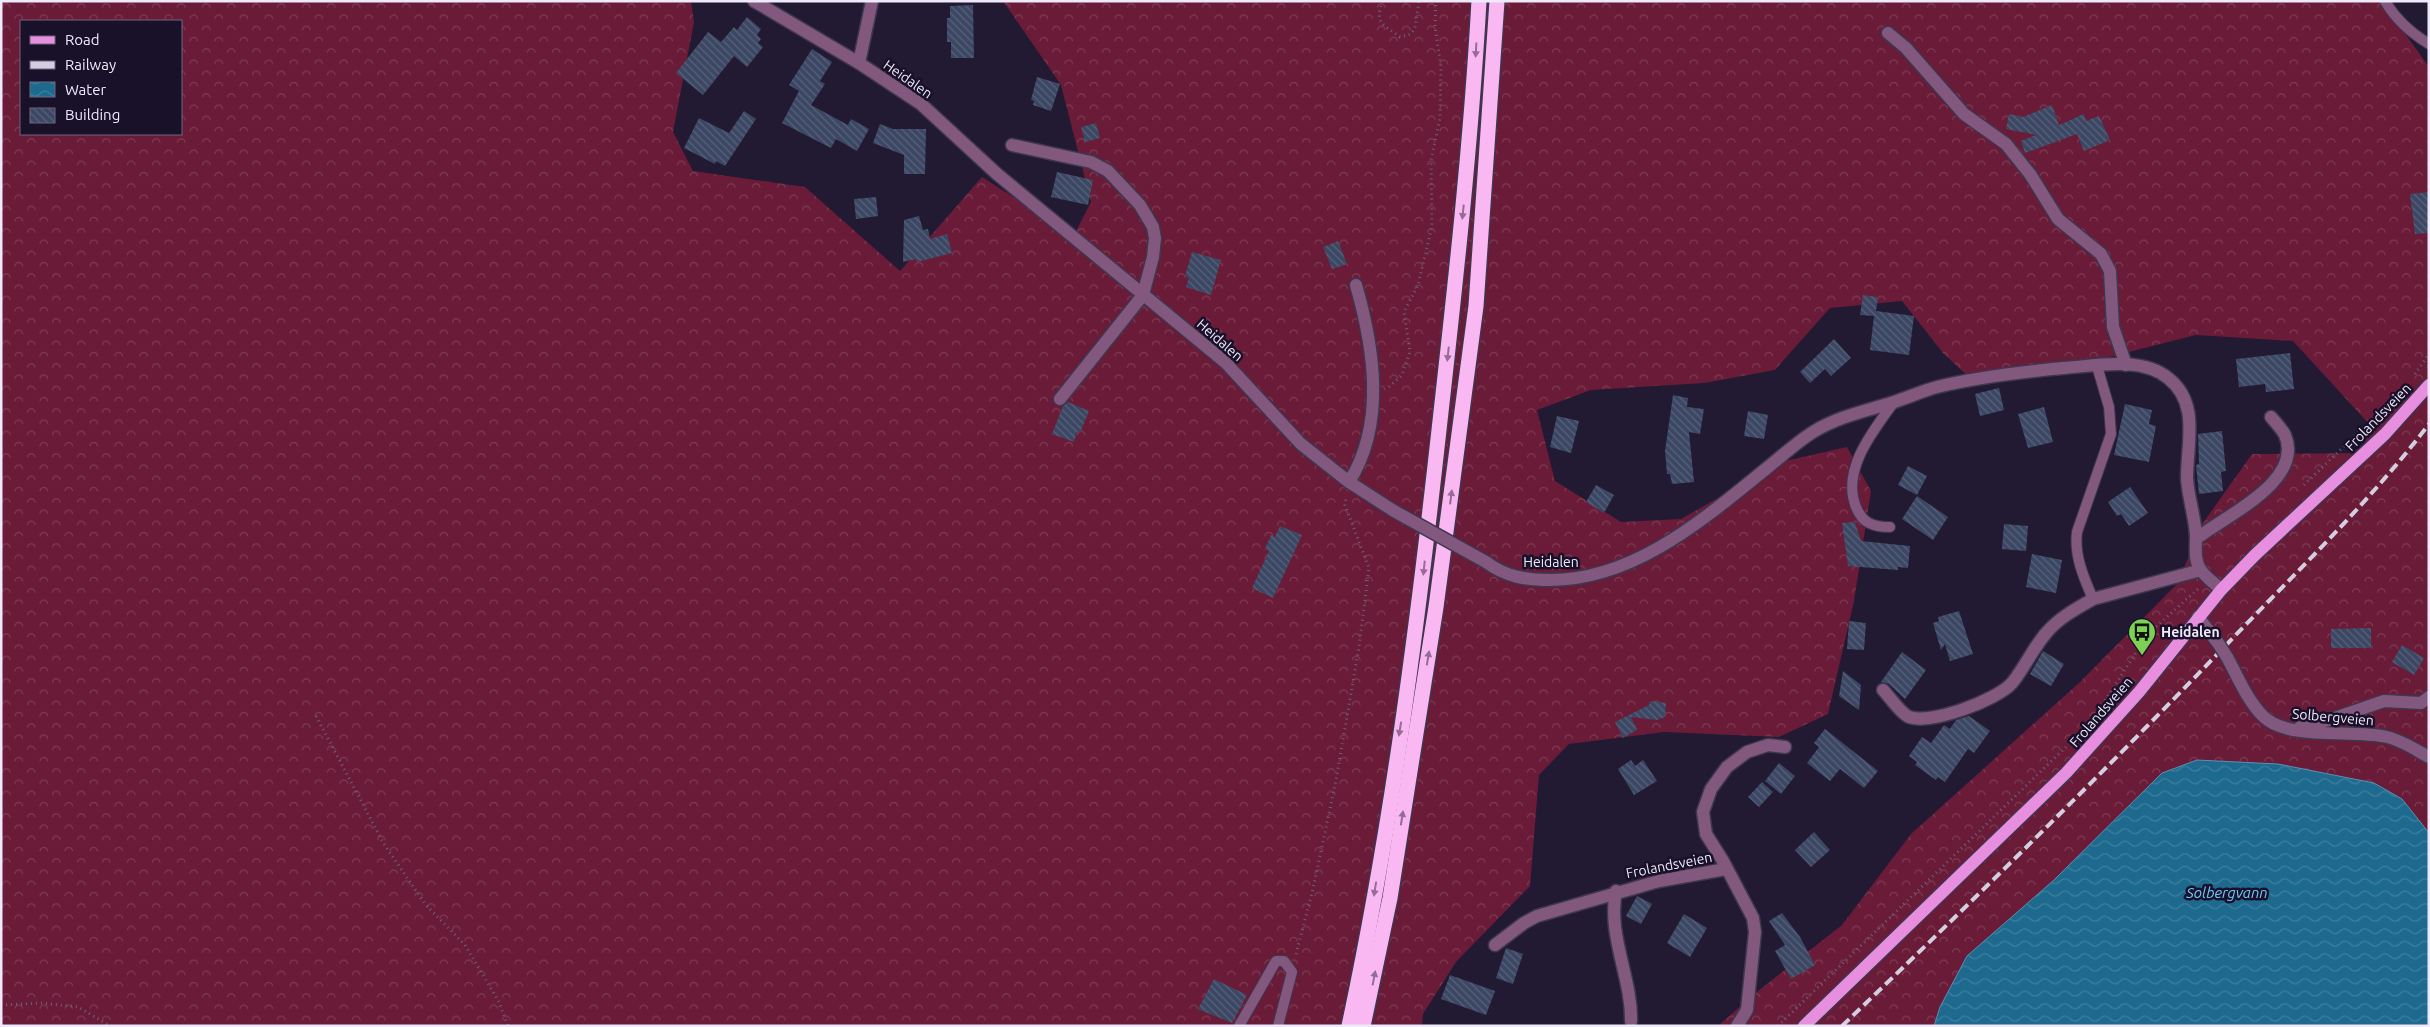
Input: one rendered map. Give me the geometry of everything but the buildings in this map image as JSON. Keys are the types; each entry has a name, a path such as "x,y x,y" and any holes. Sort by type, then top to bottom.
{"highway":[{"path":"1349,1026 1375,893 1420,604 1473,109 1479,1"},
{"path":"1364,1026 1390,898 1435,616 1472,335 1497,1"}],"main road":[{"name":"Frolandsveien","path":"1804,1026 2066,773 2138,692 2221,590 2255,555 2385,434 2429,385"}],"street":[{"name":"Heidalen","path":"754,1 860,64 921,104 996,174 1225,362 1301,444 1349,482 1394,511 1486,562 1499,572 1527,580 1574,580 1599,574 1649,553 1667,543 1720,506 1813,432 1847,416 1936,388 1985,378 2097,366 2126,365 2151,368 2166,376 2179,388 2187,402 2190,418 2187,479 2196,535 2196,560 2205,575"},
{"path":"860,64 872,1"},
{"path":"1888,33 1906,48 1964,114 2006,144 2030,174 2058,219 2101,254 2110,271 2113,327 2126,365"},
{"path":"1012,145 1091,162 1108,171 1130,193 1151,220 1155,238 1143,295 1060,399"},
{"path":"1349,482 1366,446 1372,419 1372,362 1366,318 1356,285"},
{"path":"2196,535 2200,536 2262,494 2279,475 2288,459 2288,444 2284,433 2271,418"},
{"path":"1883,690 1907,716 1920,720 1940,716 1981,702 2004,690 2055,624 2093,599 2205,575 2221,590"},
{"name":"Solbergveien","path":"2198,617 2218,642 2248,696 2264,718 2281,727 2293,729 2388,737 2429,757"},
{"path":"2293,729 2328,720 2384,701 2421,703 2429,697"},
{"path":"1726,869 1706,834 1703,823 1703,812 1711,789 1727,767 1747,752 1768,745 1785,746"},
{"name":"Frolandsveien","path":"1495,946 1524,923 1537,916 1616,891 1726,869 1752,918 1755,932 1748,1010 1737,1026"},
{"path":"1616,891 1614,914 1631,1005 1630,1021"}],"lane":[{"path":"2385,1 2392,14 2416,36 2429,44"},
{"path":"2093,599 2083,574 2076,532 2111,434 2110,407 2097,366"},
{"path":"1890,527 1875,527 1866,523 1858,513 1852,498 1851,483 1855,468 1871,432 1894,402"},
{"path":"1239,1026 1276,961 1284,961 1292,972 1278,1026"}],"path":[{"path":"1383,1 1378,12 1380,22 1400,38 1411,34 1415,28 1419,1"},
{"path":"1372,391 1386,389 1402,375 1410,352 1404,312 1418,285 1432,226 1431,160 1440,118 1441,67 1435,26 1436,1"},
{"path":"2414,376 2429,354"},
{"path":"2300,490 2396,397"},
{"path":"1292,972 1313,889 1336,780 1359,647 1369,568 1345,505 1349,482"},
{"path":"2095,715 2148,634 2205,575"},
{"path":"316,716 384,844 425,904 465,945 499,1002 508,1026"},
{"path":"1778,1026 2069,744"},
{"path":"1,1005 41,1003 78,1008 110,1026"}],"green space":[{"path":"1,1 691,1 694,22 673,132 693,171 805,187 900,271 982,177 1065,230 1075,233 1091,202 1061,85 1003,1 2387,1 2397,22 2429,67 2429,833 2402,799 2054,880 1967,956 1940,1007 1934,1026 1718,1026 1753,995 1842,925 1911,834 2080,682 2177,584 2203,523 2252,454 2362,453 2370,425 2293,341 2196,335 2085,363 1971,379 1943,353 1902,301 1830,308 1775,370 1704,383 1591,390 1537,410 1555,481 1621,522 1681,519 1781,462 1847,447 1871,491 1854,601 1828,714 1779,737 1664,732 1569,744 1539,775 1530,886 1456,962 1423,1014 1422,1026 1,1026"}],"water":[{"name":"Solbergvann","path":"2197,760 2278,764 2374,783 2402,799 2429,833 2429,1026 1934,1026 1940,1007 1967,956 2054,880 2162,773"}],"railway":[{"path":"1842,1026 1940,932 2182,691 2357,509 2429,424"}],"place":[{"name":"Heidalen","path":"2142,656"}]}
